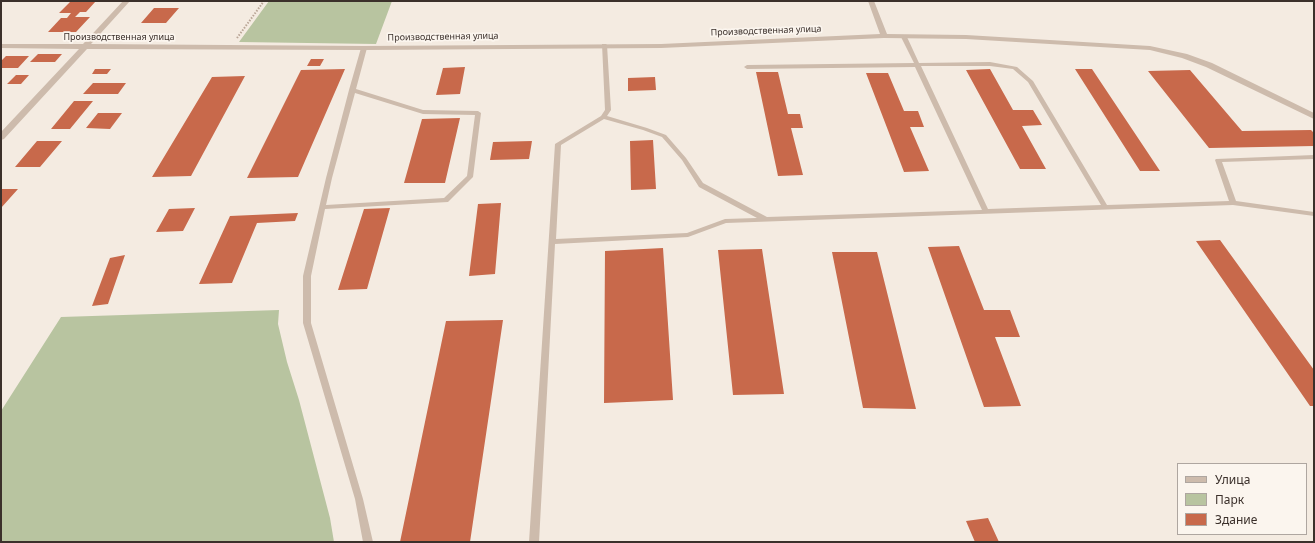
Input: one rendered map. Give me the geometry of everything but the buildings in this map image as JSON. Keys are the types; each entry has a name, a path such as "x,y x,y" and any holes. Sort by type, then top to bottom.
{"street":[{"path":"1,137 126,1"},
{"path":"871,1 884,36"},
{"name":"Производственная улица","path":"1,46 230,48 604,45 661,46 884,36 966,37 1150,48 1184,56 1209,65 1314,116"}],"lane":[{"path":"904,37 986,211"},
{"path":"534,542 558,144 603,117 608,110 604,45"},
{"path":"364,48 352,90 307,276 307,323 359,499 368,542"},
{"path":"747,67 917,63 990,64 1015,68 1030,81 1105,207"},
{"path":"323,207 446,200 470,177 478,113 423,112 352,90"},
{"path":"603,117 664,136 684,159 701,185 765,219"},
{"path":"1233,203 1218,160 1314,157"},
{"path":"552,242 688,235 725,221 765,219 1233,203 1314,214"}],"path":[{"path":"230,48 264,1"}],"green space":[{"path":"269,1 392,1 376,44 239,42"},
{"path":"279,310 278,324 287,362 299,400 330,518 334,542 1,542 1,411 61,317"}]}
